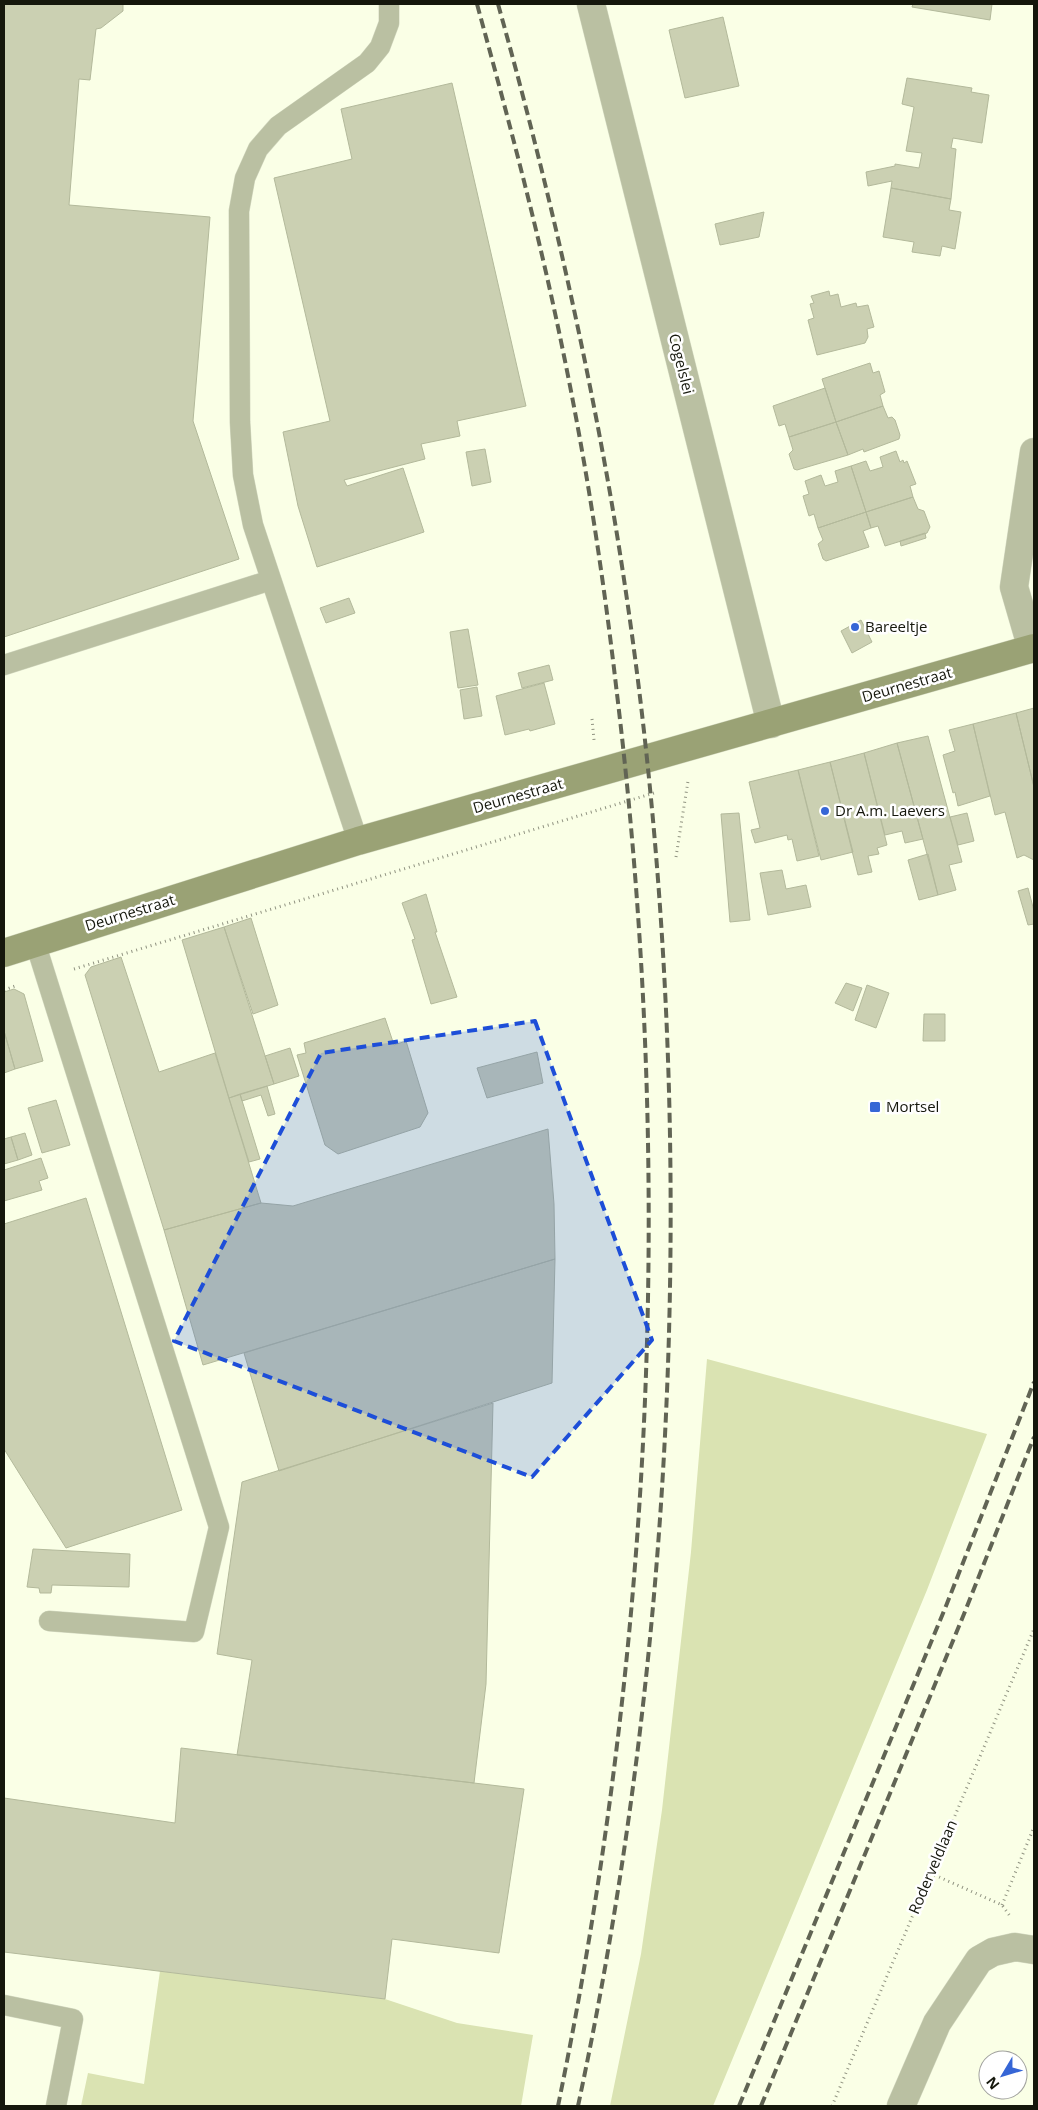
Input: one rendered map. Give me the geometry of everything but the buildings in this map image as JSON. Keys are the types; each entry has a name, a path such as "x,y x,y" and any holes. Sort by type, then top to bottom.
{"street":[{"name":"Cogelslei","path":"591,4 771,724"},
{"path":"1033,648 1014,587 1034,452"},
{"name":"Deurnestraat","path":"4,953 358,841 682,750 1033,648"},
{"path":"901,2106 937,2023 967,1974 979,1960 993,1952 1015,1947 1033,1950"}],"lane":[{"path":"358,841 253,525 243,475 240,422 239,211 245,178 258,149 278,126 366,63 380,47 389,23 389,4"},
{"path":"4,665 271,580"},
{"path":"35,942 219,1527 194,1632 49,1620"},
{"path":"4,2005 73,2019 56,2106"}],"path":[{"path":"676,857 688,781 682,750"},
{"path":"680,784 697,778"},
{"path":"4,990 657,792"},
{"name":"Roderveldlaan","path":"832,2106 1034,1629"},
{"path":"1002,1904 1034,1827"},
{"path":"930,1873 1002,1904 1033,1950"}],"highlighted area":[{"path":"535,1021 652,1340 532,1477 174,1341 321,1053"}],"green space":[{"path":"707,1359 987,1434 927,1590 713,2106 610,2106 641,1954 662,1810 691,1552"},
{"path":"160,1971 385,1999 457,2023 533,2035 521,2106 81,2106 88,2073 144,2084"}],"railway":[{"path":"477,4 512,135 555,312 601,567 617,694 635,871 645,1049 649,1226 645,1403 634,1579 616,1755 590,1931 558,2106"},
{"path":"498,4 546,186 574,308 610,493 639,691 659,893 669,1097 670,1301 661,1505 643,1708 615,1909 578,2106"},
{"path":"739,2106 946,1606 1034,1382"},
{"path":"761,2106 964,1614 1034,1437"}],"place":[{"name":"Bareeltje","path":"855,627"},
{"name":"Dr A.m. Laevers","path":"825,811"},
{"name":"Mortsel","path":"875,1107"}]}
